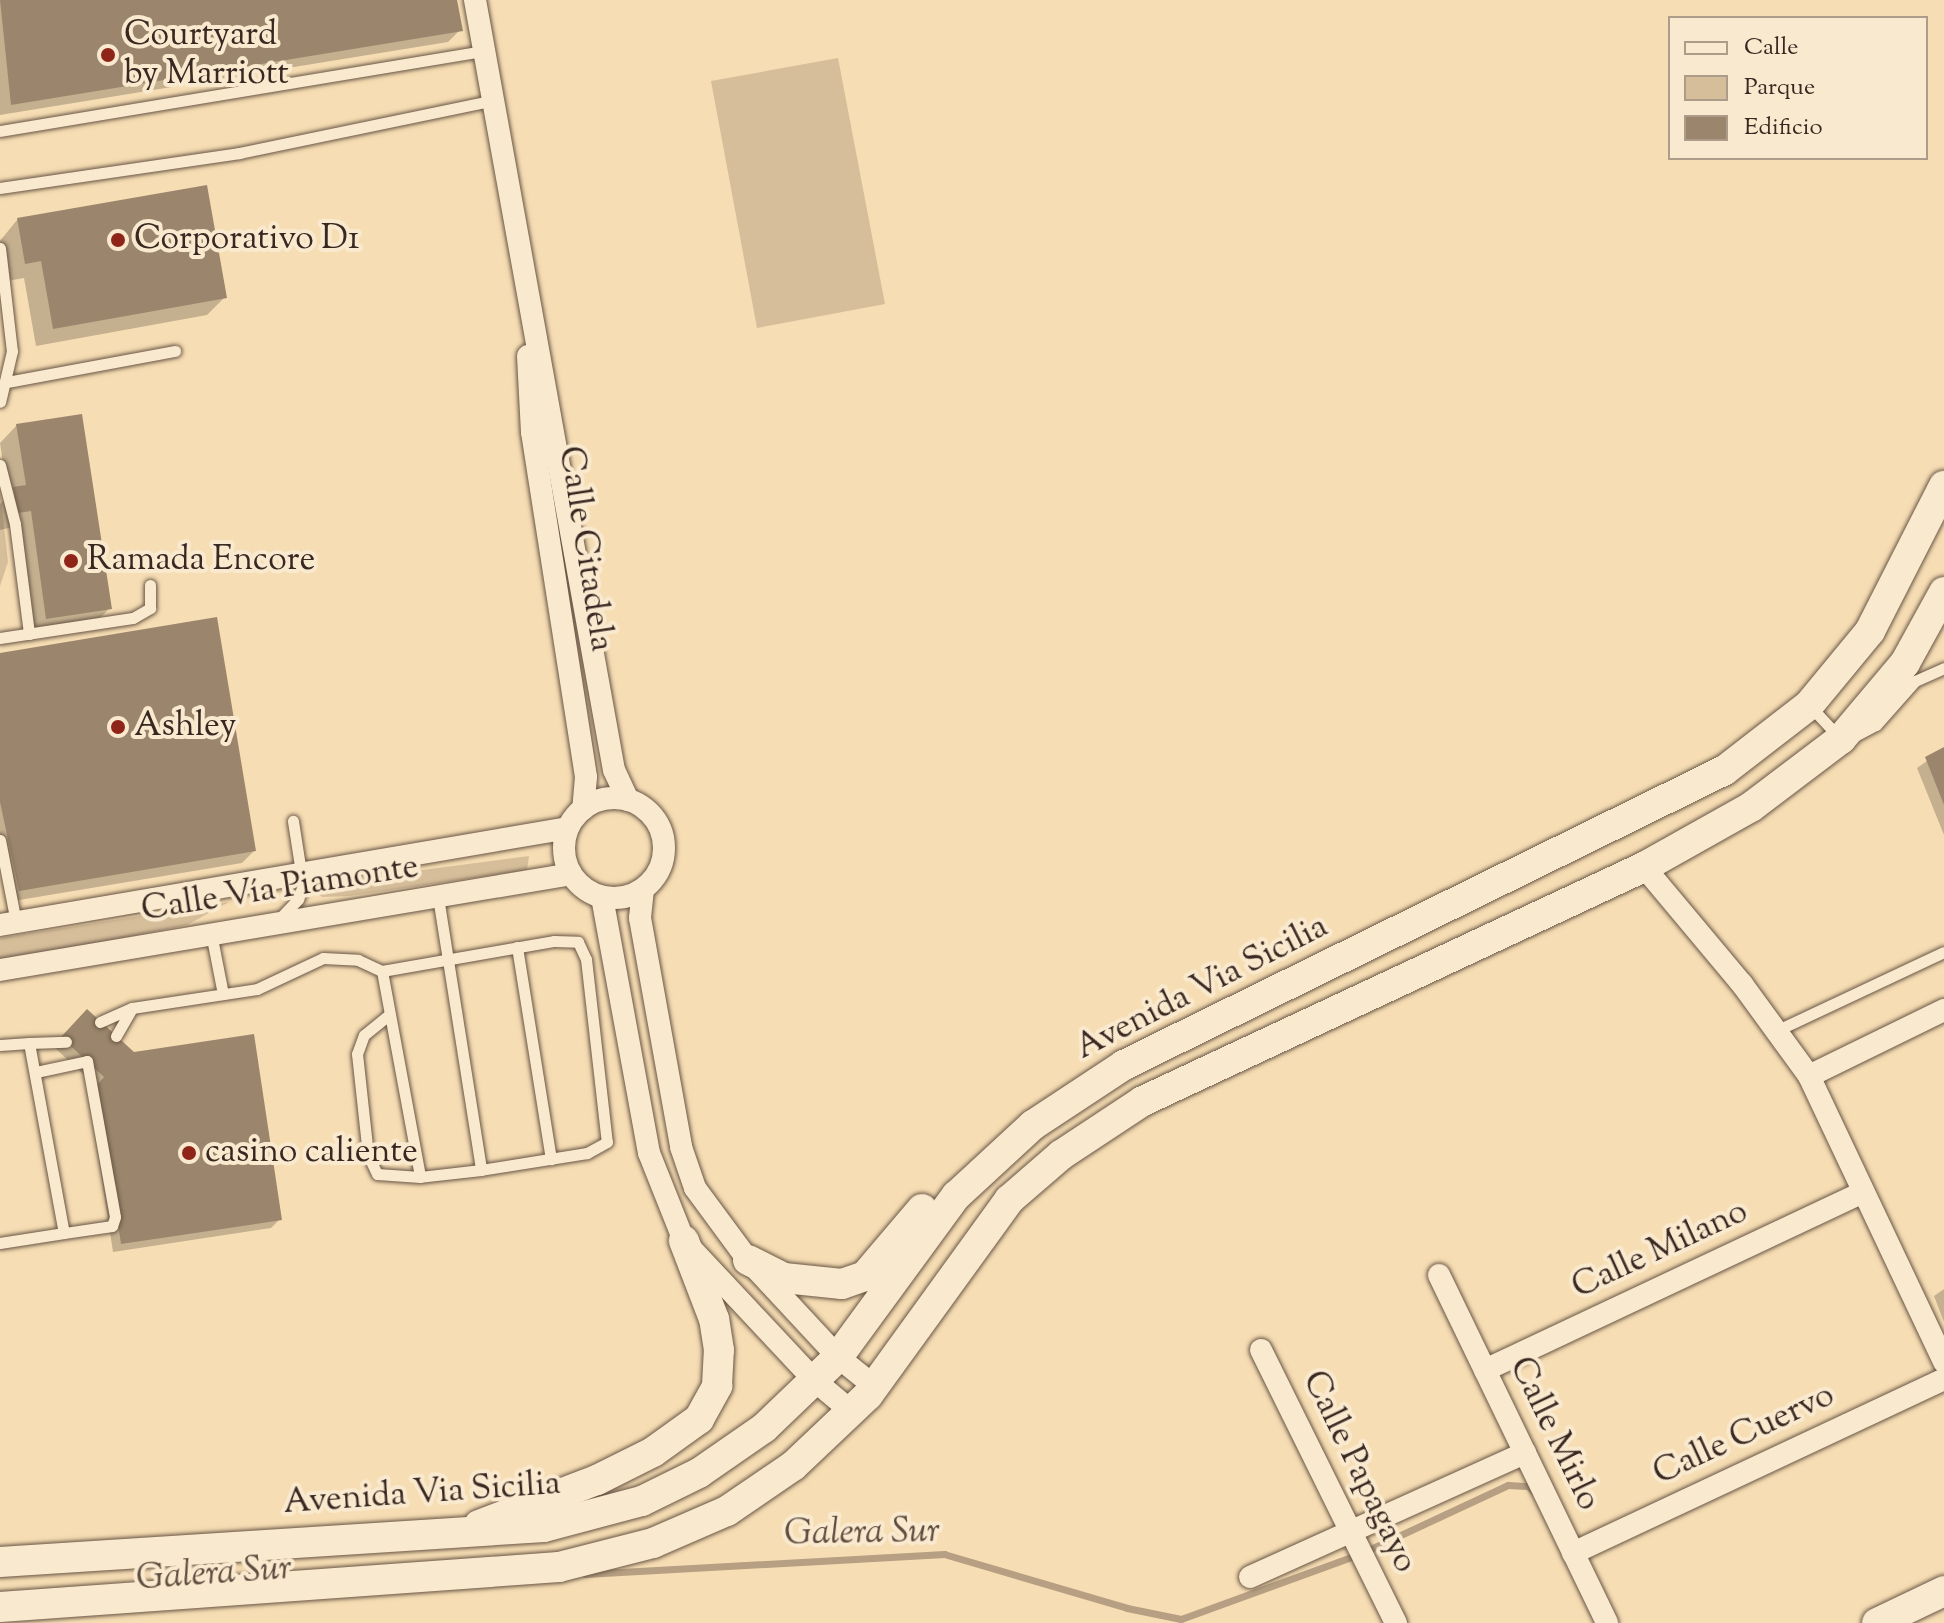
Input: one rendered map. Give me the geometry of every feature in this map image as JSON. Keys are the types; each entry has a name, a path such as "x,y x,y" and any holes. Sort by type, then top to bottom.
{"street":[{"name":"Calle Citadela","path":"475,0 525,299 555,429 614,770 628,800"},
{"name":"Calle Citadela","path":"525,299 532,432 586,777 583,809"},
{"name":"Avenida Via Sicilia","path":"0,1562 544,1527 642,1501 699,1473 764,1428 838,1357 956,1196 1033,1125 1124,1065 1725,770 1809,705 1870,631 1944,486"},
{"path":"0,1607 574,1563 653,1543 727,1511 793,1466 851,1411 874,1386 1009,1200 1061,1155 1143,1101 1644,867 1751,807 1841,739 1905,663 1944,592"},
{"path":"612,798 628,800 653,816 664,844 658,872 643,889 617,898 602,897 571,874 565,859 568,828 583,809 612,798"},
{"name":"Calle Vía Piamonte","path":"8,924 568,828"},
{"path":"1644,867 1778,1030 1809,1076 1944,1362"},
{"name":"Calle Vía Piamonte","path":"0,970 571,874"},
{"path":"643,889 640,918 681,1147 695,1188 748,1260 838,1357 874,1386"},
{"path":"461,1532 597,1480 653,1452 699,1419 717,1386 719,1350 714,1319 649,1153 602,897"},
{"path":"1809,1076 1944,1010"},
{"path":"748,1260 784,1278 825,1286 865,1276 896,1246 945,1178 967,1164 996,1159"},
{"name":"Calle Milano","path":"1485,1370 1863,1192"},
{"path":"684,1241 814,1380 851,1411"},
{"name":"Calle Mirlo","path":"1439,1275 1607,1623"},
{"name":"Calle Papagayo","path":"1261,1350 1396,1623"},
{"name":"Calle Cuervo","path":"1573,1553 1944,1379"},
{"path":"1250,1577 1525,1453"},
{"path":"1877,1623 1944,1591"}],"lane":[{"path":"0,131 484,51"},
{"path":"0,188 239,153 494,100"},
{"path":"0,248 12,351 0,402"},
{"path":"7,382 175,351"},
{"path":"0,465 15,524 29,634"},
{"path":"0,638 133,618 150,608 150,585"},
{"path":"1809,705 1841,739 1866,732 1915,681 1944,668"},
{"path":"274,923 298,899 302,876 293,821"},
{"path":"0,840 8,924"},
{"path":"438,897 481,1170"},
{"path":"211,933 223,994"},
{"path":"100,1022 132,1008 279,982 323,958 358,960 382,971 448,957 567,939 578,942 586,959 610,1130 607,1142 598,1150 481,1170 420,1177 377,1174 368,1155 357,1054 364,1035 390,1014"},
{"path":"517,947 551,1159"},
{"path":"1778,1030 1944,952"},
{"path":"382,971 420,1177"},
{"path":"116,1036 132,1008"},
{"path":"0,1045 66,1042"},
{"path":"29,1043 64,1233"},
{"path":"0,1243 112,1226 116,1221 87,1061 36,1072"}],"green space":[{"path":"838,58 885,304 757,328 711,81"},
{"path":"0,489 8,562 0,586"},
{"path":"529,856 527,870 350,896 322,897 316,892 324,883"},
{"path":"229,902 187,925 0,963 0,938"}],"building":[{"path":"0,0 457,0 463,31 11,105"},
{"name":"Corporativo D1","path":"207,185 227,298 53,329 41,261 25,264 17,218"},
{"name":"Ramada Encore","path":"82,414 112,609 46,619 31,511 18,513 13,487 26,485 16,424"},
{"name":"Ashley","path":"217,617 256,851 19,891 0,802 0,653"},
{"path":"1944,747 1944,805 1925,757"},
{"name":"casino caliente","path":"87,1009 134,1052 254,1034 282,1220 121,1244 97,1085 104,1077 61,1037"}],"waterway":[{"name":"Galera Sur","path":"585,1574 944,1554 1127,1608 1181,1619 1362,1553 1508,1485 1528,1486 1533,1491"}],"place":[{"name":"Courtyard by Marriott","path":"108,55"},
{"name":"Corporativo D1","path":"118,240"},
{"name":"Ramada Encore","path":"71,561"},
{"name":"Ashley","path":"118,727"},
{"name":"casino caliente","path":"189,1153"}]}
